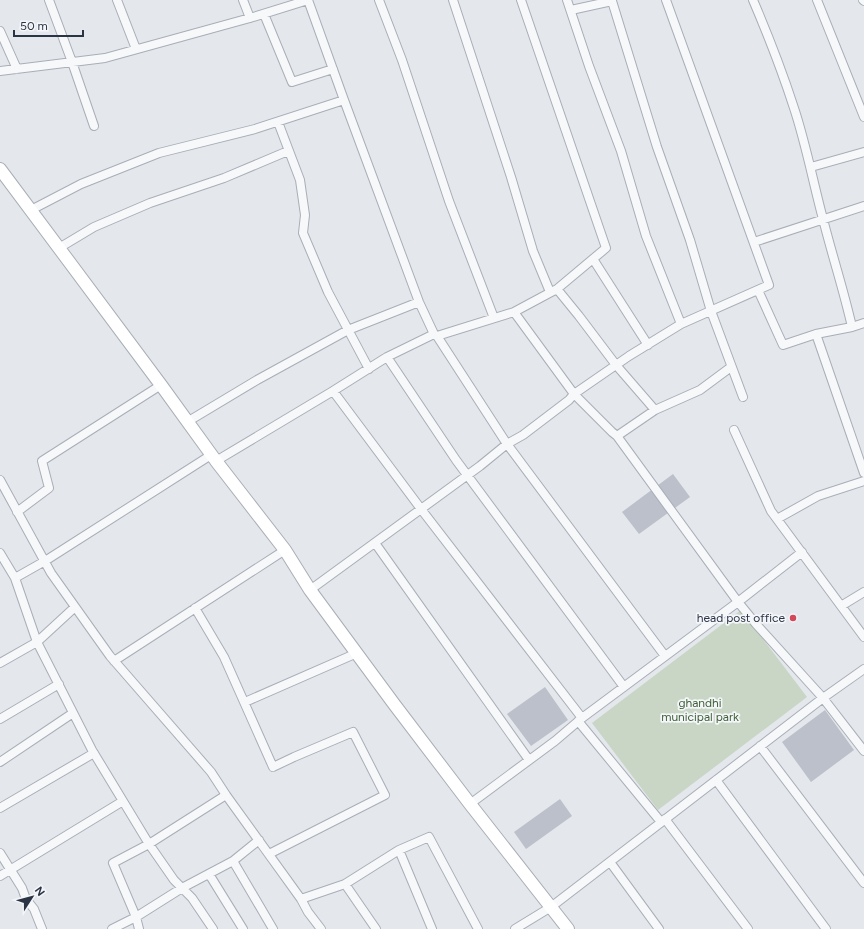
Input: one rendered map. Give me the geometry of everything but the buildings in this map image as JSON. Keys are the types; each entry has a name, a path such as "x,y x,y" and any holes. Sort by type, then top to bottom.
{"street":[{"path":"49,0 94,126"},
{"path":"118,0 136,49"},
{"path":"243,0 250,18"},
{"path":"0,71 105,58 250,18 308,0 419,302 436,335 507,444 665,656"},
{"path":"379,0 402,60 449,201 494,318"},
{"path":"453,0 512,177 533,251 554,290 579,316 616,365 655,410"},
{"path":"15,578 213,458 333,391 387,357 436,335 514,312 554,290 606,248 521,0"},
{"path":"567,0 589,66 621,152 646,236 681,324"},
{"path":"571,10 612,0 657,148 690,240 711,311 743,397"},
{"path":"310,590 507,444 523,435 569,400 574,394 629,356 681,324 769,285 666,0"},
{"path":"753,0 794,108 811,167 823,220 848,307 852,327"},
{"path":"817,0 864,117"},
{"path":"264,14 292,82 332,68"},
{"path":"0,31 17,69"},
{"path":"31,210 80,184 159,153 256,129 344,100"},
{"path":"278,122 300,180 305,215 303,232 328,292 369,369"},
{"path":"59,248 94,228 150,203 224,178 288,151"},
{"path":"811,167 864,152"},
{"path":"0,169 161,385 213,458 285,550 310,590 357,653 470,804 568,929"},
{"path":"754,242 864,206"},
{"path":"593,259 648,344"},
{"path":"758,290 783,345 816,334 852,327 864,323"},
{"path":"187,422 257,380 348,330 419,302"},
{"path":"514,312 574,394 617,436 738,602 823,698 864,751"},
{"path":"816,334 864,473"},
{"path":"387,357 456,460 624,687"},
{"path":"617,436 655,410 700,390 732,367"},
{"path":"17,512 49,488 42,461 161,385"},
{"path":"333,391 580,719 748,929"},
{"path":"734,430 771,511 864,637"},
{"path":"0,480 51,573 110,656 211,772 321,929"},
{"path":"777,519 818,496 864,481"},
{"path":"375,542 529,760"},
{"path":"114,661 285,550"},
{"path":"470,804 555,741 580,719 738,602 802,552"},
{"path":"0,553 15,578 37,642 94,753 149,844 174,880 192,898 213,929"},
{"path":"841,606 864,592"},
{"path":"0,663 37,642 75,607"},
{"path":"195,608 224,656 273,768 294,757 353,732 385,795 269,854"},
{"path":"245,702 357,653"},
{"path":"515,929 551,907 823,698 864,669"},
{"path":"0,719 59,684"},
{"path":"0,762 73,713"},
{"path":"760,746 864,883"},
{"path":"0,808 94,753"},
{"path":"716,780 826,929"},
{"path":"139,929 136,917 113,863 149,844 226,795"},
{"path":"0,876 123,801"},
{"path":"301,899 345,884 399,850 429,837 478,929"},
{"path":"112,929 136,917 182,888 233,861 259,840"},
{"path":"399,850 432,929"},
{"path":"0,853 22,888 26,899 34,909 40,928"},
{"path":"233,861 273,929"},
{"path":"610,862 659,929"},
{"path":"209,874 242,929"},
{"path":"345,884 376,929"}],"green space":[{"name":"ghandhi municipal park","path":"741,610 807,697 658,810 592,723"}],"place":[{"name":"head post office","path":"793,618"}]}
